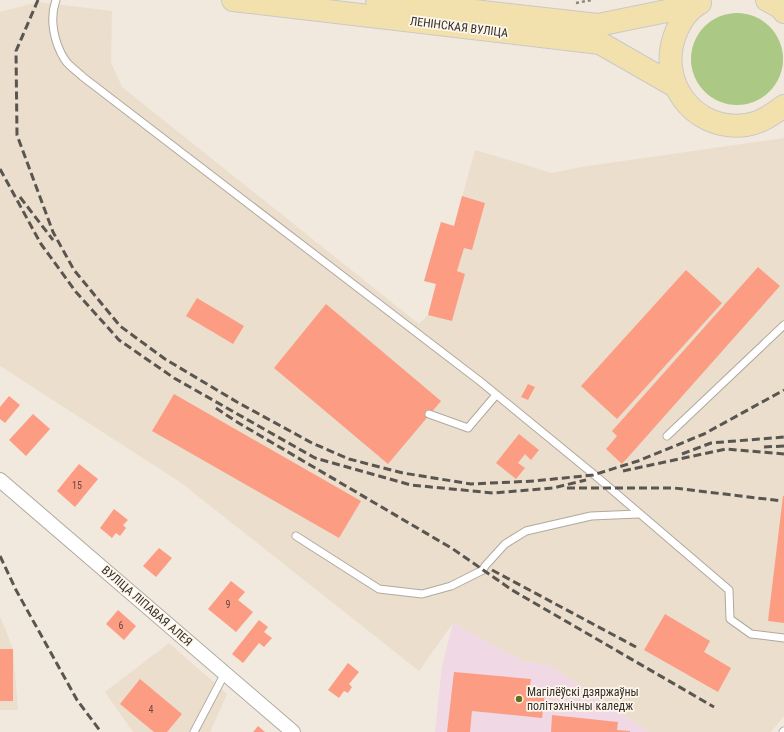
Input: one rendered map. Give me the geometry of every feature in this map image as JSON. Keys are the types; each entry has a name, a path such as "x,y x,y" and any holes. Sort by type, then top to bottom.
{"main road":[{"name":"ЛЕНІНСКАЯ ВУЛІЦА","path":"232,0 600,43 675,86"},
{"name":"ЛЕНІНСКАЯ ВУЛІЦА","path":"377,0 598,25 701,3"},
{"path":"768,0 784,12"},
{"path":"701,3 680,22 671,42 670,65 675,86 687,104 704,118 725,125 747,125 754,123 767,118 784,106"}],"street":[{"name":"ВУЛІЦА ЛІПАВАЯ АЛЕЯ","path":"0,480 293,732"}],"lane":[{"path":"56,0 52,9 54,33 65,61 83,77 481,382 597,477 638,514 729,590 730,619 751,634 784,638"},
{"path":"667,436 784,325"},
{"path":"429,414 468,428 496,395"},
{"path":"296,536 379,589 422,594 451,586 483,570 505,544 526,531 591,516 638,514"},
{"path":"194,732 225,673"}],"shaded area":[{"path":"38,2 112,11 111,62 122,87 419,324 428,315 436,284 424,281 441,222 454,226 475,150 552,173 581,167 784,138 784,716 771,732 649,732 551,666 523,661 453,623 419,671 180,482 0,366 0,12"},
{"path":"0,616 13,649 18,710 0,710"},
{"name":"Магілёўскі дзяржаўны політэхнічны каледж","path":"453,623 523,661 551,666 649,732 435,732 442,666"},
{"path":"169,643 227,694 210,732 133,732 105,692"}],"green space":[{"path":"737,13 746,14 763,21 775,33 782,50 782,68 775,85 763,97 746,104 737,105 728,104 711,97 699,85 692,68 691,59 692,50 699,33 711,21 728,14"}],"building":[{"path":"462,196 485,203 472,250 464,248 457,271 465,274 452,321 428,315 436,284 424,281 441,222 454,226"},
{"path":"758,267 780,286 622,464 606,449 617,436 612,431"},
{"path":"686,270 722,303 617,419 581,386"},
{"path":"197,298 244,326 233,344 186,316"},
{"path":"326,304 441,401 388,464 274,368"},
{"path":"528,384 535,387 528,400 521,397"},
{"path":"174,394 361,501 339,538 152,431"},
{"path":"9,396 20,405 5,423 0,419 0,407"},
{"path":"33,414 50,429 26,456 9,440"},
{"path":"519,434 539,450 531,460 525,454 518,463 525,468 516,479 496,463"},
{"path":"79,464 98,479 75,507 57,491"},
{"path":"784,496 784,623 768,621"},
{"path":"114,509 128,520 123,525 126,528 120,536 116,533 112,538 100,528"},
{"path":"159,548 172,558 156,577 143,566"},
{"path":"231,581 245,592 238,600 253,612 236,632 208,609"},
{"path":"118,610 136,626 124,640 106,624"},
{"path":"665,614 710,641 704,652 731,668 718,692 644,650"},
{"path":"259,620 268,627 264,632 272,638 264,647 259,643 243,663 232,654"},
{"path":"0,649 13,649 13,701 0,701"},
{"path":"348,663 359,672 349,684 352,687 348,693 344,691 339,698 328,690"},
{"path":"454,672 531,679 529,691 545,693 542,718 472,711 470,732 447,732"},
{"path":"140,679 182,714 167,732 154,732 120,704"},
{"path":"552,715 618,722 617,730 630,732 551,732"},
{"path":"258,726 265,732 253,732"}],"railway":[{"path":"38,0 16,51 17,135 53,232 74,270 120,326 165,359 237,402 312,443 349,459 403,473 471,484 534,481 593,475 638,461 704,434 784,390"},
{"path":"0,169 41,244 76,292 119,340 174,378 315,458 411,485 493,493 553,488 586,480"},
{"path":"20,197 53,240"},
{"path":"216,408 237,422 453,549 512,590 714,707"},
{"path":"682,454 711,443 784,437"},
{"path":"764,447 784,446"},
{"path":"623,471 726,449 784,454"},
{"path":"567,488 674,488 782,501"},
{"path":"0,556 16,590 77,700 101,732"},
{"path":"492,570 636,647"}],"place":[{"name":"Магілёўскі дзяржаўны політэхнічны каледж","path":"519,699"}]}
